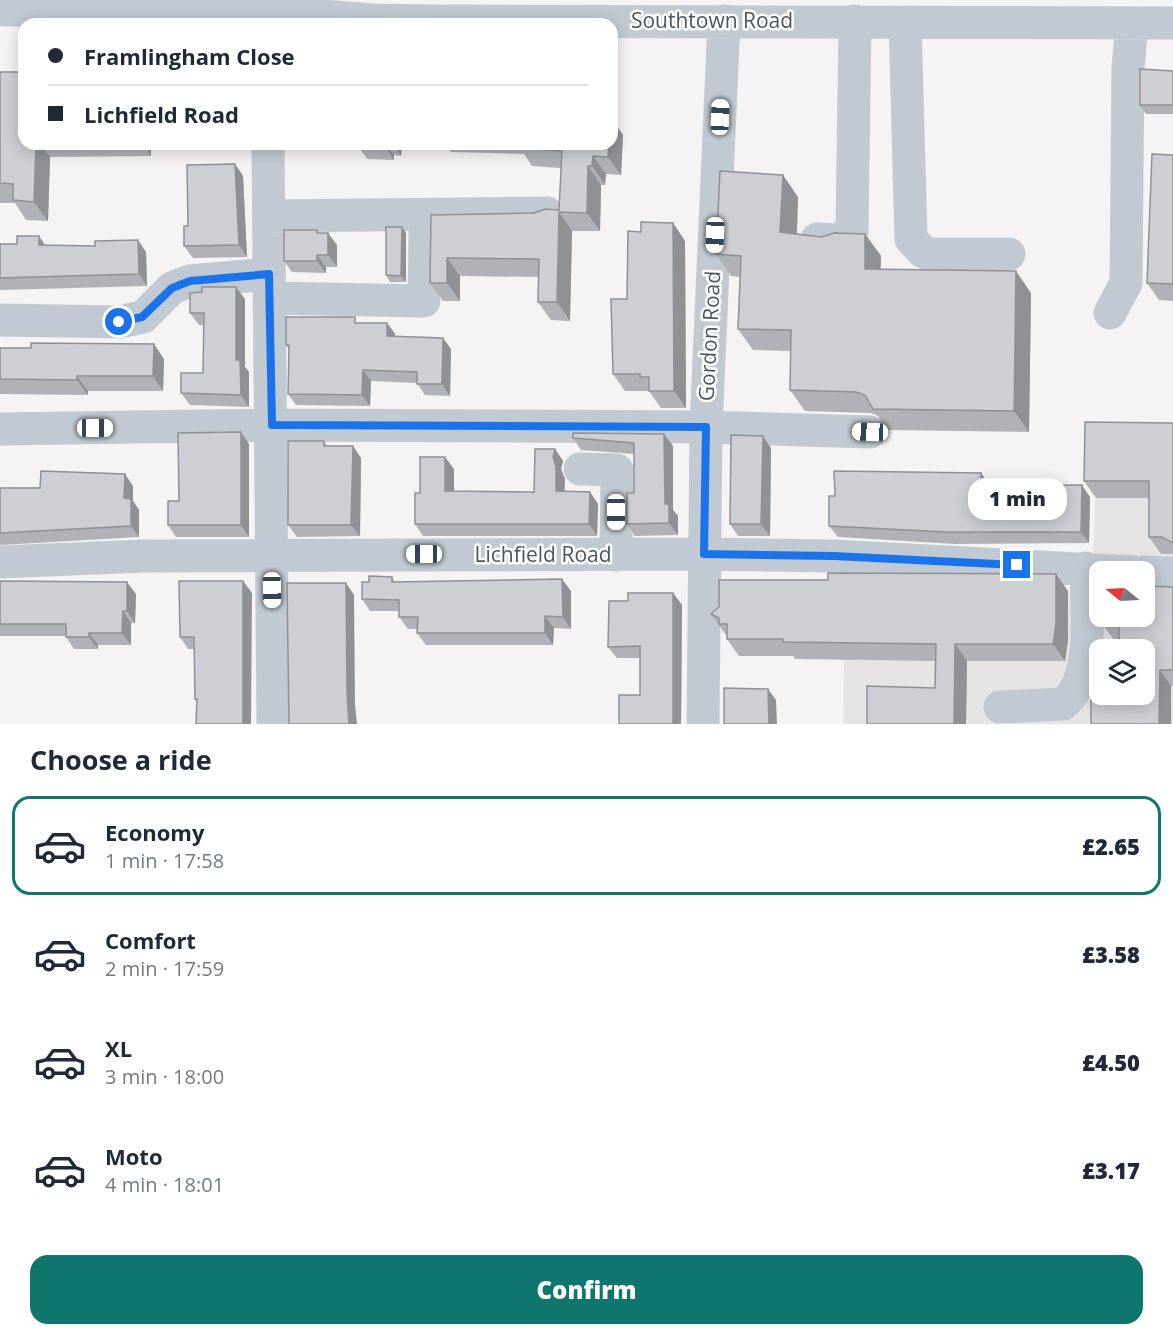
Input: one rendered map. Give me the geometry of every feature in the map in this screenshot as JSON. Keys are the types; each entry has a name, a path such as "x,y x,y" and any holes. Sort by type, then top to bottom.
{"street":[{"name":"Southtown Road","path":"19,7 156,6 348,18"},
{"name":"Southtown Road","path":"385,18 435,10 718,14 905,22 1120,15 1173,23"},
{"name":"Gordon Road","path":"703,724 706,427 718,14"},
{"path":"1110,313 1126,283 1128,68 1120,15"},
{"path":"817,239 838,240 852,231 855,21"},
{"path":"905,22 911,239 923,252 931,254 1009,254"},
{"path":"268,150 273,724"},
{"path":"269,216 547,213"},
{"path":"0,320 119,322 142,317 172,288 190,281 424,301 425,232"},
{"path":"0,429 272,425 706,427 870,432"},
{"path":"580,469 617,470 616,555"},
{"name":"Lichfield Road","path":"0,562 144,555 704,554 834,556 1089,568"},
{"path":"1000,707 1063,704 1078,689 1085,663 1086,568"},
{"path":"1155,572 1173,573"}],"shaded area":[{"path":"1097,440 1173,440 1173,724 843,724 844,661 840,660 840,590 1089,591 1089,627 1155,627 1155,561 1093,561"}],"building":[{"path":"1140,69 1173,71 1173,105 1140,105"},
{"path":"0,72 18,72 18,150 36,150 34,202 13,200 13,184 0,183"},
{"path":"548,150 609,150 608,157 593,156 592,166 588,166 587,213 559,212 557,302 538,302 539,259 447,258 447,283 430,283 431,215 534,213 545,209 559,210 562,151"},
{"path":"1152,154 1173,155 1173,284 1147,283"},
{"path":"235,164 239,245 184,246 184,226 188,226 187,165"},
{"path":"720,171 783,175 780,232 822,237 834,233 865,234 865,269 1016,271 1014,411 873,409 865,395 856,392 790,390 791,330 738,329 741,256 716,254"},
{"path":"641,222 673,223 674,391 649,391 649,377 640,377 640,374 613,374 611,299 627,299 628,231 641,232"},
{"path":"386,227 402,227 401,276 386,275"},
{"path":"284,230 317,230 317,233 328,233 328,255 317,255 317,261 284,261"},
{"path":"17,236 39,236 39,245 95,246 95,241 138,240 139,274 0,278 0,244 17,244"},
{"path":"202,287 236,287 236,360 240,360 241,395 181,393 181,373 203,373 204,313 190,313 190,293 202,292"},
{"path":"286,317 355,317 355,323 387,323 387,336 443,338 442,384 417,384 417,372 363,370 362,395 288,394 289,345 286,345"},
{"path":"31,343 154,344 153,376 77,376 77,380 0,379 0,348 31,348"},
{"path":"1085,422 1173,423 1173,543 1162,537 1149,537 1149,481 1084,481"},
{"path":"241,432 241,525 168,525 168,501 179,501 178,433"},
{"path":"573,433 664,434 665,504 669,504 669,523 627,524 627,493 634,493 634,443 573,438"},
{"path":"731,435 763,436 761,524 730,524"},
{"path":"288,441 324,441 324,446 353,446 351,525 288,525"},
{"path":"535,449 555,449 553,457 556,467 556,491 590,492 589,524 415,524 415,493 420,493 420,457 445,457 445,491 534,492"},
{"path":"41,471 125,474 124,498 131,499 131,526 0,533 0,488 40,488"},
{"path":"834,471 981,473 981,486 1082,485 1081,532 946,532 829,526 829,496 835,496"},
{"path":"828,573 1056,574 1056,623 1053,644 955,644 954,724 867,724 867,686 935,688 936,644 727,639 727,624 719,624 719,618 711,614 719,607 719,580 828,580"},
{"path":"369,576 392,577 392,582 562,579 563,617 545,616 545,633 417,633 418,617 399,617 399,600 362,599 362,582 369,582"},
{"path":"0,581 127,582 127,611 123,611 122,633 89,633 89,637 66,637 66,624 0,624"},
{"path":"179,581 243,581 243,724 196,724 194,637 180,637"},
{"path":"287,583 346,583 349,724 289,724"},
{"path":"1155,586 1173,587 1173,670 1160,670 1159,724 1091,724 1091,705 1155,705 1155,639 1119,639 1119,627 1155,627"},
{"path":"628,593 673,593 673,724 619,724 619,695 640,695 640,646 608,647 609,601 628,601"},
{"path":"724,688 768,689 769,724 724,724"}],"route":[{"path":"119,322 142,317 172,288 190,281 269,274 272,425 706,427 704,554 834,556 1017,565"}]}
